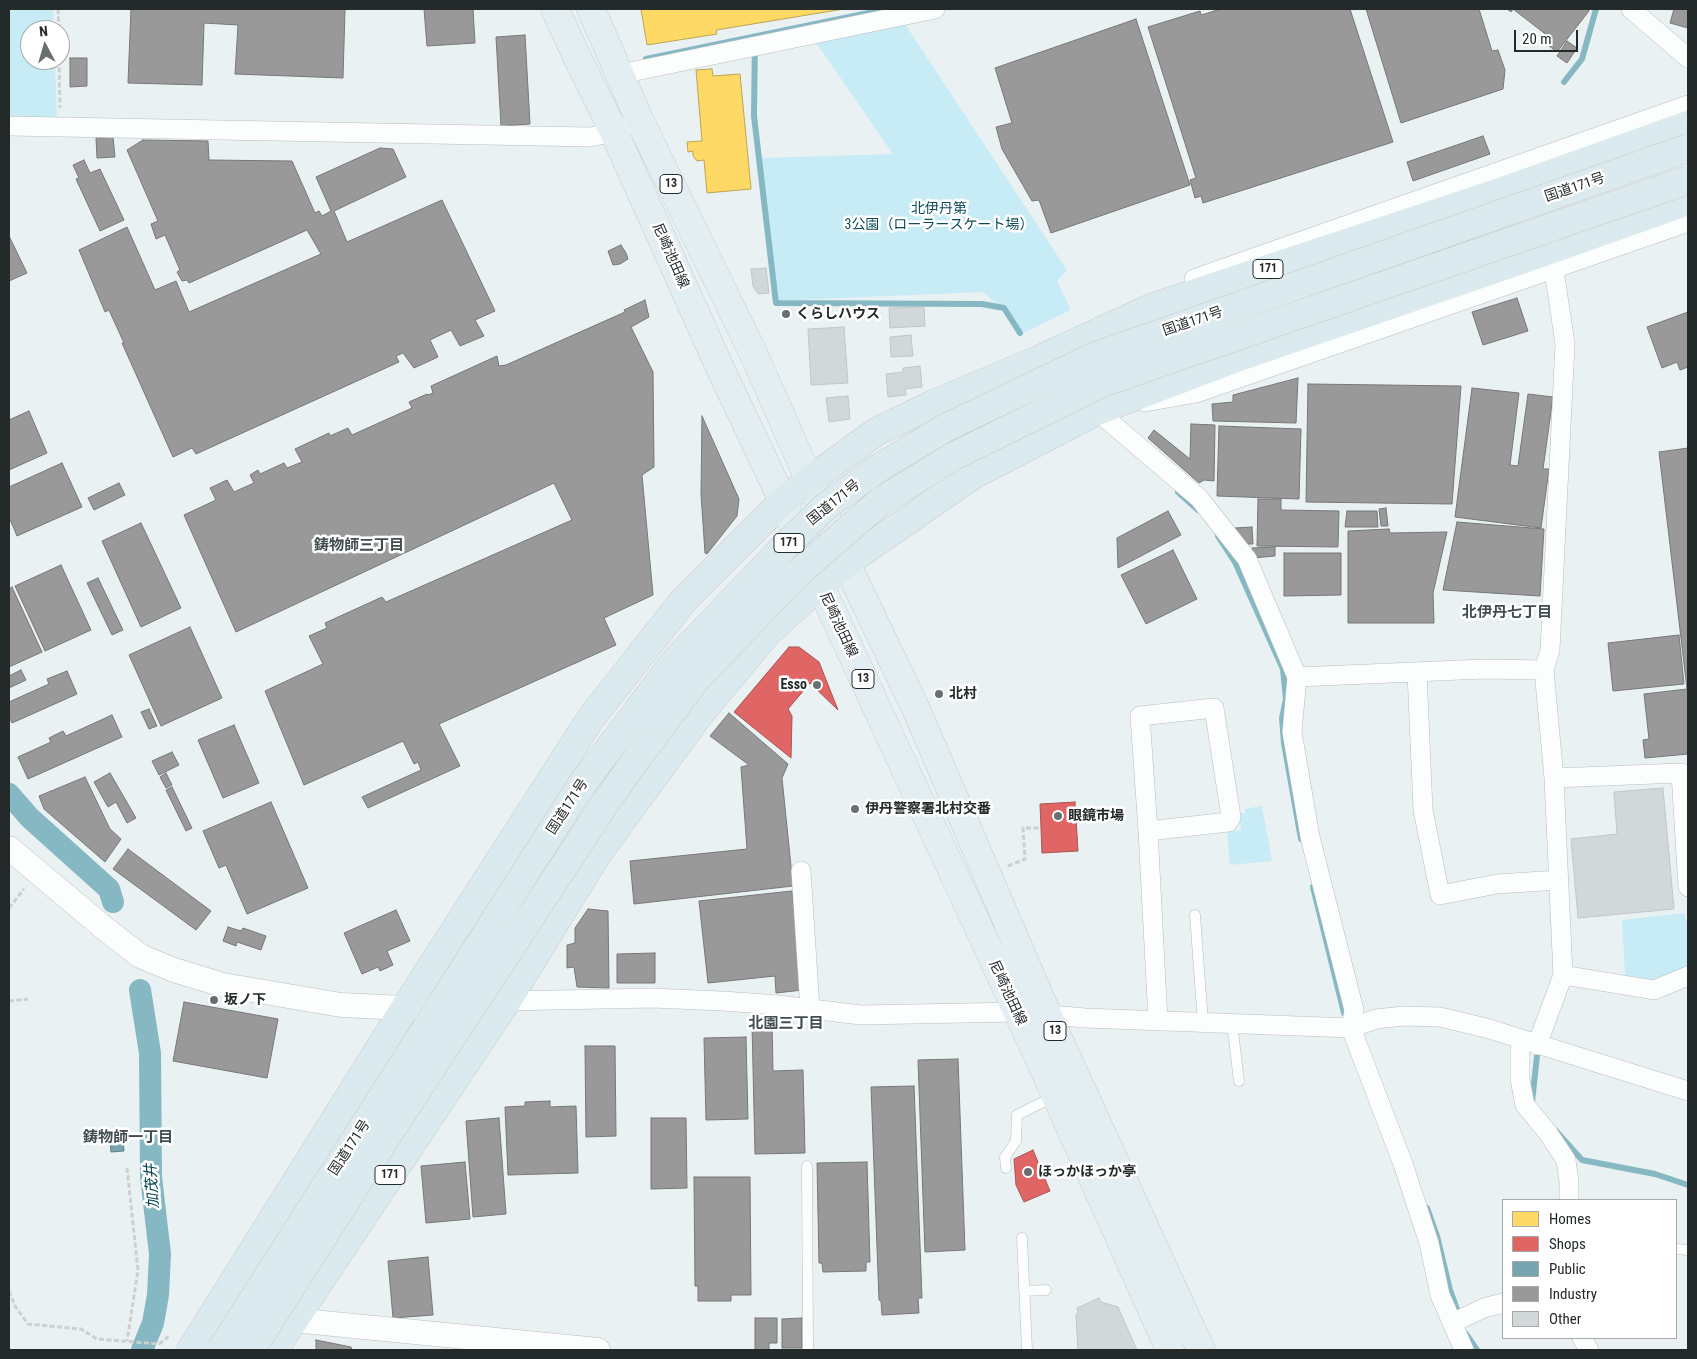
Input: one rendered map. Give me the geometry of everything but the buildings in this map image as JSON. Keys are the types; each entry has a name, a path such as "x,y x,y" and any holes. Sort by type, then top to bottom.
{"highway":[{"name":"171","path":"191,1350 404,1008 591,718 683,601 784,501 876,432 931,405 1038,360 1153,308 1503,191 1688,125"},
{"name":"国道171号","path":"221,1350 580,787 675,661 825,507 877,469 945,428 1093,357 1688,148"},
{"name":"国道171号","path":"251,1350 391,1130 606,802 638,757 704,671 798,573 881,501 954,456 1102,384 1688,180"},
{"name":"171","path":"274,1350 507,1001 598,853 700,715 768,632 846,563 973,475 1097,410 1242,356 1527,258 1688,200"}],"main road":[{"name":"尼崎池田線","path":"555,9 614,132 721,370 784,501 820,585 1056,1096 1170,1350"},
{"name":"尼崎池田線","path":"591,9 640,121 755,356 846,563 916,709 1048,1016 1201,1350"}],"street":[{"path":"621,74 935,9"},
{"path":"1631,9 1688,58"},
{"path":"1038,360 1149,295 1688,105"},
{"path":"9,126 590,137 614,132 640,121"},
{"path":"1097,410 1196,393 1688,222"},
{"path":"1554,270 1565,344 1550,650 1544,670 1554,778 1563,975 1529,1042 1520,1050 1520,1079 1525,1105 1548,1133 1566,1160 1569,1199"},
{"path":"1097,410 1199,498 1247,559 1297,676 1292,732 1310,837 1354,1010 1351,1028 1403,1164 1429,1243 1440,1295 1464,1350"},
{"path":"1297,676 1484,669 1544,670"},
{"path":"1417,672 1423,810 1440,895 1496,884 1559,880"},
{"path":"1148,831 1228,822 1232,817 1214,708 1140,716 1158,1021"},
{"path":"1554,778 1681,773 1688,887"},
{"path":"9,848 140,956 174,970 223,985 341,1005 404,1008 507,1001 652,998 723,1001 861,1015 1016,1012 1048,1016 1351,1028 1376,1019 1404,1016 1440,1017 1486,1028 1688,1091"},
{"path":"801,871 809,892 810,1009"},
{"path":"1563,975 1654,990 1688,976"},
{"path":"1452,1323 1484,1308 1502,1304"},
{"path":"293,1320 598,1350"},
{"path":"1583,1339 1589,1350"}],"lane":[{"path":"1195,915 1202,1022"},
{"path":"1232,1023 1239,1081"},
{"path":"1006,1168 1005,1157 1016,1142 1017,1115 1056,1096"},
{"path":"807,1166 808,1350"},
{"path":"1022,1238 1028,1350"},
{"path":"1024,1291 1046,1290"}],"path":[{"path":"59,70 61,126"},
{"path":"1007,866 1025,859 1023,828 1041,828"},
{"path":"9,1001 28,999"},
{"path":"127,1168 138,1270 127,1341"},
{"path":"9,1291 15,1306 28,1324 81,1330 97,1339 149,1343"}],"green space":[{"path":"9,9 53,9 54,20 20,20 20,70 55,70 57,121 9,121"},
{"name":"北伊丹第 3公園（ローラースケート場）","path":"903,21 1067,270 1057,281 1071,310 1023,333 994,301 982,292 773,301 759,158 893,154 812,37"},
{"path":"1262,806 1272,861 1230,865 1227,832 1241,830 1239,813 1245,813 1245,809"},
{"path":"1684,913 1688,926 1688,970 1648,981 1625,976 1622,920"}],"waterway":[{"path":"646,59 888,9"},
{"path":"1564,82 1582,59 1596,9"},
{"path":"755,37 754,116 776,303 982,304 1004,308 1020,333"},
{"path":"1178,492 1198,510"},
{"path":"1218,536 1235,562 1283,669 1286,699 1282,718 1284,743 1301,839"},
{"name":"加茂井","path":"9,794 30,818 109,889 113,902"},
{"path":"1313,887 1344,1013 1349,1020"},
{"name":"加茂井","path":"140,990 150,1053 151,1177 160,1254 158,1295 153,1323 142,1350"},
{"path":"1532,1102 1537,1056"},
{"path":"1556,1131 1582,1160 1655,1174 1688,1185"},
{"path":"1427,1208 1437,1236 1450,1290 1460,1318"},
{"path":"1466,1334 1477,1350"}],"place":[{"name":"くらしハウス","path":"786,314"},
{"name":"Esso","path":"817,685"},
{"name":"北村","path":"939,694"},
{"name":"伊丹警察署北村交番","path":"855,809"},
{"name":"眼鏡市場","path":"1058,816"},
{"name":"坂ノ下","path":"214,1000"},
{"name":"ほっかほっか亭","path":"1028,1172"}],"district":[{"name":"鋳物師三丁目","path":"359,546"},
{"name":"北伊丹七丁目","path":"1507,613"},
{"name":"北園三丁目","path":"786,1024"},
{"name":"鋳物師一丁目","path":"128,1138"}]}
